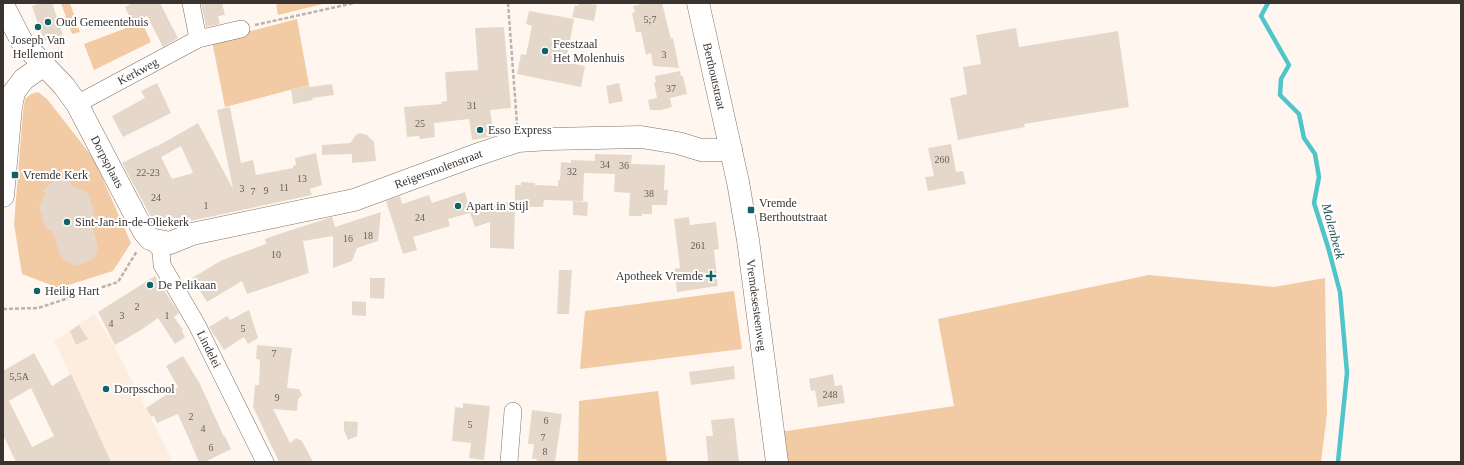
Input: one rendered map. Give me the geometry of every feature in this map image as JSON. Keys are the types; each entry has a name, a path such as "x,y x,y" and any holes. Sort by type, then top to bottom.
{"street":[{"path":"191,3 198,39"},
{"name":"Berthoutstraat","path":"698,3 731,150"},
{"name":"Dorpsplaats","path":"3,5 22,42 64,86 77,104 144,232 150,239"},
{"name":"Kerkweg","path":"77,104 198,39 241,28"},
{"path":"3,196 11,107 14,92 24,79 44,65"},
{"name":"Reigersmolenstraat","path":"150,239 170,243 192,234 354,200 518,141 562,138 641,137 678,143 701,150 731,150"},
{"name":"Vremdesesteenweg","path":"731,150 748,240 777,462"},
{"name":"Lindelei","path":"150,239 161,250 162,265 197,325 265,462"},
{"path":"509,462 513,410"}],"path":[{"path":"241,28 354,3"},
{"path":"508,3 518,141"},
{"path":"3,309 38,308 118,282 137,252 150,239"}],"shaded area":[{"path":"61,3 70,3 80,32 72,34"},
{"path":"276,3 327,3 278,15"},
{"path":"297,19 309,85 225,107 212,41"},
{"path":"142,22 151,42 94,70 84,44"},
{"path":"38,92 47,99 94,159 131,243 113,271 59,288 22,274 14,224 25,99 31,94"},
{"path":"1149,275 1274,287 1325,278 1327,414 1321,462 785,462 780,432 954,406 938,319"},
{"path":"734,291 742,349 580,369 585,311"},
{"name":"Dorpsschool","path":"94,314 111,339 173,462 79,462 88,412 54,341"},
{"path":"658,391 667,462 578,462 579,401"}],"building":[{"name":"Oud Gemeentehuis","path":"42,3 52,3 63,35 44,41 32,6"},
{"path":"133,3 160,3 178,38 163,47 147,16 132,23 125,7"},
{"path":"201,3 222,3 225,15 218,16 220,24 206,27"},
{"path":"579,3 597,5 594,21 572,17 575,5 578,6"},
{"path":"647,3 662,3 671,39 673,38 679,68 653,66 651,53 646,55 641,32 636,32 632,13 635,12 633,6"},
{"name":"Feestzaal Het Molenhuis","path":"529,11 574,19 566,62 585,66 581,87 517,74 521,54 526,55 532,26 526,24"},
{"path":"504,27 511,108 490,110 494,136 472,140 469,119 434,123 435,137 420,139 419,136 407,137 404,107 442,104 441,102 447,101 445,72 478,70 475,28"},
{"path":"1016,28 1019,47 1118,31 1129,107 1024,124 1025,127 958,140 950,98 967,94 963,67 981,64 976,35"},
{"path":"680,71 681,76 683,76 687,94 670,98 672,107 661,110 650,110 648,100 657,98 654,82 656,82 655,76"},
{"path":"157,83 171,113 123,137 112,116 145,98 141,91"},
{"path":"619,83 623,101 609,104 606,86"},
{"path":"332,84 334,95 312,98 313,100 293,104 291,90 309,85 310,87"},
{"path":"230,107 241,163 253,160 256,175 293,168 293,166 296,165 295,158 316,153 322,185 310,189 312,195 157,228 122,163 156,147 198,123 233,189 217,110","holes":["181,146 193,173 172,179 161,157"]},
{"path":"360,133 367,135 374,142 376,161 352,163 352,154 322,155 322,145 350,143 356,135"},
{"path":"951,144 956,172 963,171 966,184 928,191 925,177 934,176 928,148"},
{"path":"595,154 632,155 631,164 665,165 664,190 668,190 667,205 652,205 652,214 629,216 630,193 614,192 615,174 584,173 583,201 544,200 543,207 515,207 514,249 490,248 490,222 475,227 470,213 448,219 450,226 413,237 417,250 403,254 386,201 400,196 402,204 429,195 432,203 465,192 469,206 480,202 515,202 515,185 521,185 521,182 535,183 535,185 558,186 558,180 560,180 561,162 571,163 571,160 595,161"},
{"name":"Sint-Jan-in-de-Oliekerk","path":"58,178 68,179 72,186 88,192 94,212 90,219 98,247 94,259 74,266 61,258 53,232 45,227 39,206 46,194 42,191"},
{"path":"573,201 588,202 587,216 573,215"},
{"path":"381,212 378,241 357,248 352,261 333,268 333,236 303,241 309,273 247,294 242,281 207,302 192,278 222,260 266,244 265,239 276,235 332,217 335,227"},
{"path":"689,217 690,225 716,222 719,249 714,250 718,286 677,292 674,269 680,268 674,219"},
{"path":"559,270 572,270 569,314 557,314"},
{"path":"155,276 179,313 174,317 183,330 182,331 185,337 175,344 158,318 115,345 98,312"},
{"path":"370,278 385,278 384,299 370,298"},
{"path":"352,301 366,302 366,316 352,315"},
{"path":"249,310 258,338 248,344 244,337 224,350 209,327 227,316 230,320"},
{"path":"79,325 88,339 76,345 70,331"},
{"path":"257,345 292,348 287,388 299,389 302,395 298,399 297,411 273,409 290,443 296,438 302,441 313,462 279,462 253,407 255,385 259,385 260,360 256,359"},
{"path":"34,353 52,386 71,374 111,462 16,462 3,435 3,371","holes":["31,388 54,436 32,447 9,401"]},
{"path":"183,356 200,384 231,449 205,462 199,462 178,414 157,423 154,416 151,417 146,408 178,387 166,366"},
{"path":"734,366 735,379 691,385 689,372"},
{"path":"833,374 835,386 842,385 845,403 818,407 815,390 811,391 809,379"},
{"path":"463,403 490,406 484,460 469,458 471,443 452,441 455,407 463,408"},
{"path":"532,410 562,414 555,462 536,462 537,459 532,459 534,444 528,444"},
{"path":"734,418 739,462 708,462 706,436 713,436 711,420"},
{"path":"344,421 358,422 357,436 348,440 344,430"}],"waterway":[{"name":"Molenbeek","path":"1268,3 1261,16 1289,65 1281,79 1280,95 1299,114 1304,138 1315,154 1319,177 1314,203 1340,292 1347,373 1338,462"}],"place":[{"name":"Oud Gemeentehuis","path":"48,22"},
{"name":"Joseph Van Hellemont","path":"38,27"},
{"name":"Feestzaal Het Molenhuis","path":"545,51"},
{"name":"Esso Express","path":"480,130"},
{"name":"Vremde Kerk","path":"15,175"},
{"name":"Apart in Stijl","path":"458,206"},
{"name":"Vremde Berthoutstraat","path":"751,210"},
{"name":"Sint-Jan-in-de-Oliekerk","path":"67,222"},
{"name":"Apotheek Vremde","path":"711,276"},
{"name":"De Pelikaan","path":"150,285"},
{"name":"Heilig Hart","path":"37,291"},
{"name":"Dorpsschool","path":"106,389"}]}
